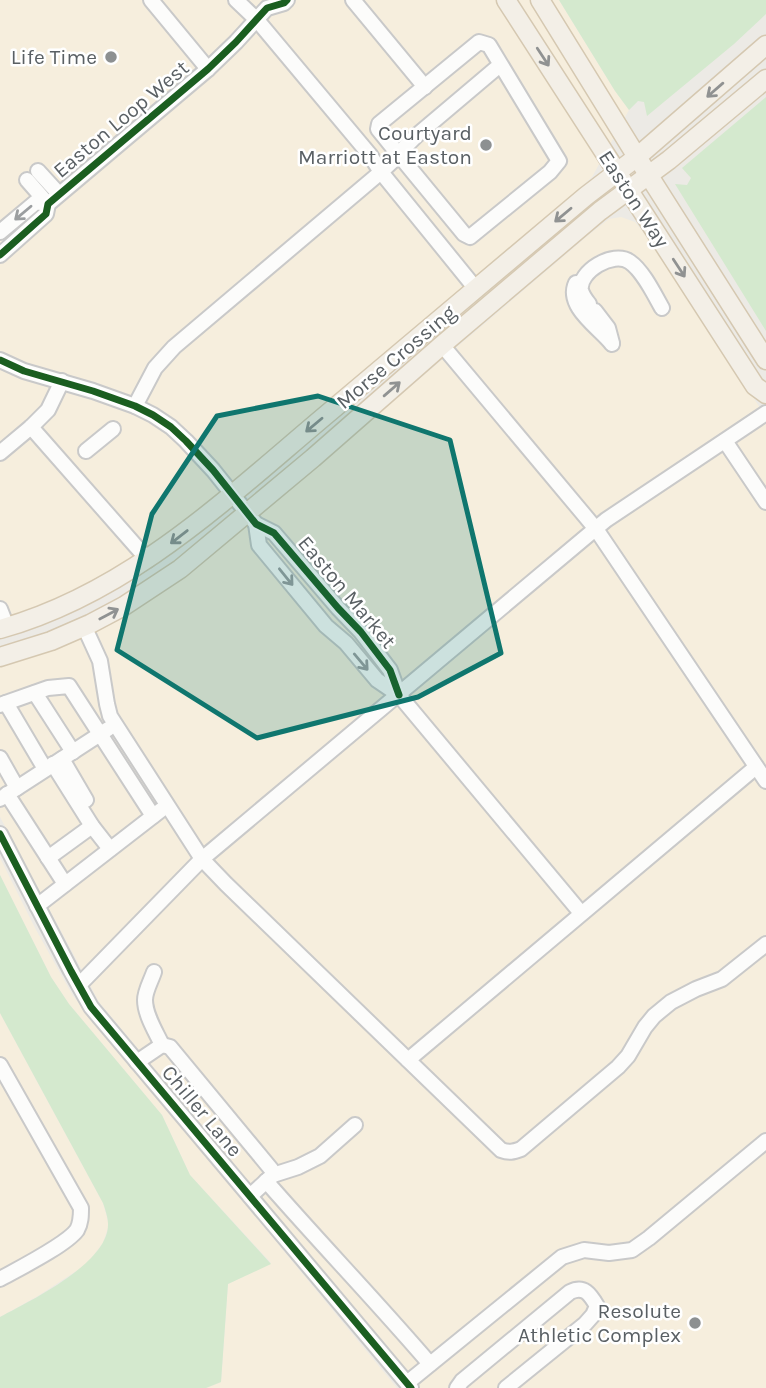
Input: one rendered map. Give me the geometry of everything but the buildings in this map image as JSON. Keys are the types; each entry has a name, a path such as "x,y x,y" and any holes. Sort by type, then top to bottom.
{"main road":[{"name":"Easton Way","path":"506,0 755,386 766,394"},
{"name":"Easton Way","path":"540,0 766,360"},
{"name":"Morse Crossing","path":"3,628 83,597 148,560 178,538 576,204 637,157 766,45"},
{"name":"Morse Crossing","path":"0,657 32,648 124,606 252,519 442,345 600,211 670,160 766,79"}],"street":[{"path":"151,0 208,69"},
{"path":"236,0 257,20 370,155 476,289"},
{"name":"Easton Loop West","path":"0,255 46,214 54,199 208,69 257,20 268,4 284,3 287,0"},
{"path":"353,0 425,87"},
{"path":"479,42 489,45 500,65 559,161 550,172 470,237 464,234 377,129 379,124 479,42"},
{"path":"135,406 155,368 174,347 381,172 416,136 500,65"},
{"path":"32,175 54,199"},
{"name":"Easton Loop West","path":"0,232 36,202 54,199"},
{"path":"587,275 587,289 594,305 609,318 612,343 597,330 576,303 573,289 577,283 587,275 608,259 622,258 637,269 662,308"},
{"path":"442,345 596,529 766,781"},
{"path":"0,360 24,371 135,406 153,415 186,441 214,470 252,519"},
{"path":"0,453 48,410 62,382"},
{"path":"79,985 202,859 606,520 766,413"},
{"path":"31,427 148,560"},
{"path":"66,468 113,429"},
{"path":"725,441 766,502"},
{"name":"Easton Market","path":"252,519 259,545 326,626 345,643 377,680 399,695 581,913"},
{"name":"Easton Market","path":"252,519 274,533 361,632 390,670 399,695"},
{"path":"0,609 3,628"},
{"path":"84,626 100,661 110,716 202,859 495,1144 508,1152 513,1152 531,1141 618,1067 628,1056 645,1027 671,1002 722,979 766,944"},
{"path":"114,846 58,761 3,704 48,688 69,686 153,816"},
{"path":"35,693 58,761 92,826 114,846"},
{"path":"8,793 116,724"},
{"path":"0,758 8,793 65,884"},
{"path":"408,1060 756,767"},
{"path":"37,906 167,805"},
{"path":"48,858 92,826"},
{"name":"Chiller Lane","path":"0,834 91,1007 409,1385"},
{"path":"155,972 147,988 145,1000 162,1045"},
{"path":"137,1062 162,1045 170,1047 271,1169 269,1178"},
{"path":"0,1065 81,1208 79,1226 75,1232 0,1279"},
{"path":"250,1196 269,1178 320,1156 355,1125"},
{"path":"409,1385 430,1364 562,1257 584,1250 609,1253 632,1250 766,1141"},
{"path":"269,1178 326,1250 358,1281 430,1364"},
{"path":"457,1388 570,1292 577,1288 585,1290 597,1306 593,1315 506,1388"}],"highlighted area":[{"path":"318,396 450,440 501,653 418,697 257,738 117,650 152,514 217,416"}],"shaded area":[{"path":"0,0 559,0 629,110 592,177 481,278 176,529 106,578 32,612 0,622"},
{"path":"621,217 635,222 656,248 766,417 766,1388 420,1388 99,1002 0,817 0,664 220,545 591,233 609,219"},
{"path":"0,858 73,996 397,1388 206,1388 221,1382 228,1284 271,1263 190,1175 162,1115 69,1004 51,977 0,875"},
{"path":"0,1013 103,1203 109,1225 103,1243 87,1264 0,1317"}],"green space":[{"path":"559,0 766,0 766,14 647,116 644,102 638,101 629,110"},
{"path":"766,97 766,331 675,184 687,185 691,178 682,168"},
{"path":"0,875 51,977 69,1004 162,1115 190,1175 271,1264 228,1284 221,1382 206,1388 0,1388 0,1317 48,1291 82,1266 96,1253 105,1239 108,1224 103,1203 0,1013"}],"cycle path":[{"path":"0,255 46,214 48,204 208,69 267,8 287,0"},
{"path":"0,360 24,371 135,406 171,427 213,470 256,524 274,533 361,632 390,670 399,695"},
{"path":"0,834 91,1007 411,1388"}],"place":[{"name":"Life Time","path":"111,57"},
{"name":"Courtyard Marriott at Easton","path":"486,145"},
{"name":"Resolute Athletic Complex","path":"695,1323"}]}
